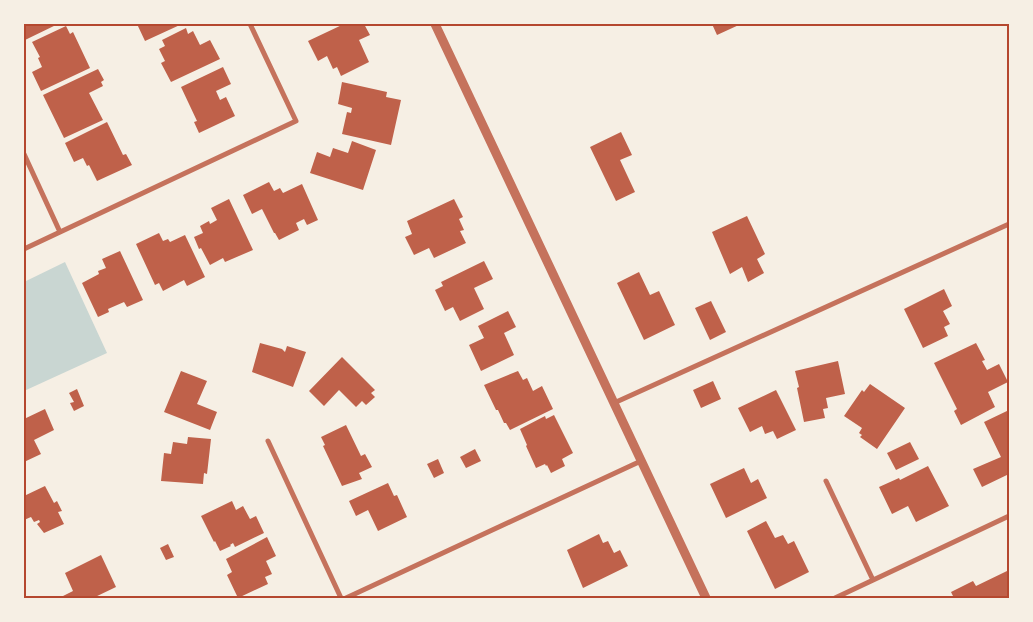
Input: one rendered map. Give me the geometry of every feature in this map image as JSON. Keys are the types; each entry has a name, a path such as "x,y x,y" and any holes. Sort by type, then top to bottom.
{"street":[{"path":"24,249 296,121 250,24"},
{"path":"435,24 706,598"},
{"path":"24,154 60,232"},
{"path":"614,403 1009,224"},
{"path":"268,441 341,598"},
{"path":"346,598 641,461"},
{"path":"826,481 873,580"},
{"path":"835,598 1009,516"}],"shaded area":[{"path":"65,262 107,353 24,391 24,282"}],"building":[{"path":"24,24 58,24 25,40"},
{"path":"137,24 182,24 145,41"},
{"path":"344,24 364,24 370,35 359,40 369,62 341,76 337,67 333,69 327,56 318,61 308,41"},
{"path":"712,24 741,24 717,35"},
{"path":"66,26 70,34 73,32 90,68 41,91 32,72 42,67 38,58 40,57 32,42"},
{"path":"186,28 188,34 193,31 200,45 210,40 220,59 171,82 161,63 165,61 159,49 165,46 162,40"},
{"path":"223,67 231,84 216,91 220,100 226,97 235,116 199,133 194,122 197,121 181,87"},
{"path":"98,69 104,80 101,82 103,86 89,93 103,120 64,138 43,95"},
{"path":"342,82 387,92 386,97 401,100 391,145 342,134 347,112 351,113 352,108 338,104"},
{"path":"107,122 123,155 126,154 132,165 97,181 83,158 74,162 65,143"},
{"path":"621,132 632,155 620,160 635,192 616,201 590,147"},
{"path":"352,141 376,150 363,190 310,173 317,152 330,157 333,148 348,153"},
{"path":"269,182 274,191 280,188 283,193 302,184 318,220 307,225 304,219 296,223 299,230 279,240 262,209 252,214 243,195"},
{"path":"229,199 253,250 225,262 223,258 210,265 201,248 199,249 194,237 203,233 200,226 209,221 210,224 217,220 211,208"},
{"path":"454,199 463,217 459,219 464,230 460,231 466,243 434,258 429,248 414,255 405,237 412,234 407,221"},
{"path":"747,216 765,254 757,259 764,273 748,282 742,267 730,274 712,232"},
{"path":"159,233 163,241 168,239 170,242 185,235 205,277 187,286 184,280 163,291 159,283 155,285 136,244"},
{"path":"120,251 143,300 127,307 124,302 108,309 109,312 98,317 82,283 99,274 98,271 106,268 102,259"},
{"path":"484,261 493,279 474,288 484,309 460,321 453,307 445,311 435,290 443,286 441,282"},
{"path":"639,272 650,295 659,291 675,325 644,340 617,283"},
{"path":"944,289 952,306 943,311 950,324 944,327 948,336 923,348 904,309"},
{"path":"711,301 726,332 710,340 695,308"},
{"path":"508,311 516,327 504,333 514,355 481,371 469,345 484,338 478,326"},
{"path":"260,343 282,349 285,352 287,346 306,352 293,387 252,372"},
{"path":"976,343 985,360 982,361 987,370 999,364 1008,382 988,392 995,407 961,425 954,411 957,409 934,363"},
{"path":"342,357 375,390 371,393 375,397 366,405 362,401 356,407 339,390 324,406 309,391"},
{"path":"838,361 845,394 826,398 828,408 823,409 825,418 804,422 795,371"},
{"path":"181,371 207,381 197,404 217,412 210,430 164,412"},
{"path":"518,371 523,380 527,378 533,391 542,386 553,409 510,430 506,423 504,423 498,410 496,410 484,385"},
{"path":"713,381 721,399 701,408 693,390"},
{"path":"870,384 905,408 877,449 860,437 862,435 859,433 862,428 844,416 862,390 864,392"},
{"path":"77,389 84,406 74,411 70,403 74,402 69,393"},
{"path":"776,390 796,430 777,439 773,431 765,434 762,426 750,432 738,408"},
{"path":"45,409 54,430 34,440 41,454 24,462 24,419"},
{"path":"1009,410 1009,474 982,487 973,469 1001,457 984,422"},
{"path":"554,415 573,453 562,459 565,466 551,473 545,464 536,468 520,429 545,416 546,419"},
{"path":"346,425 361,456 365,454 372,467 359,473 362,479 342,486 323,446 325,445 321,437"},
{"path":"188,437 211,439 207,474 204,473 203,484 161,481 164,453 171,454 173,442 187,444"},
{"path":"910,442 919,459 896,470 887,453"},
{"path":"475,449 481,461 466,468 460,457"},
{"path":"438,459 444,473 434,478 427,464"},
{"path":"928,466 949,506 916,522 908,506 892,514 879,487 899,478 900,480"},
{"path":"744,468 751,483 758,479 767,498 726,518 710,484"},
{"path":"388,483 394,496 397,495 407,517 378,531 368,510 356,516 349,501"},
{"path":"45,486 54,503 57,501 62,511 58,512 64,524 44,533 37,524 40,522 39,520 34,522 31,517 24,520 24,496"},
{"path":"232,501 236,510 243,506 250,519 256,516 264,533 235,547 233,543 231,546 220,551 201,516"},
{"path":"766,521 775,538 783,535 788,544 794,541 809,572 775,589 747,531"},
{"path":"599,534 603,543 608,541 614,553 620,550 628,566 583,588 567,550"},
{"path":"267,537 276,556 266,561 272,574 265,577 268,584 238,598 227,575 232,572 226,559"},
{"path":"168,544 174,557 166,560 160,548"},
{"path":"101,555 116,587 93,598 59,598 73,591 65,573"},
{"path":"1007,571 1009,576 1009,598 954,598 951,592 973,581 976,586"}]}
